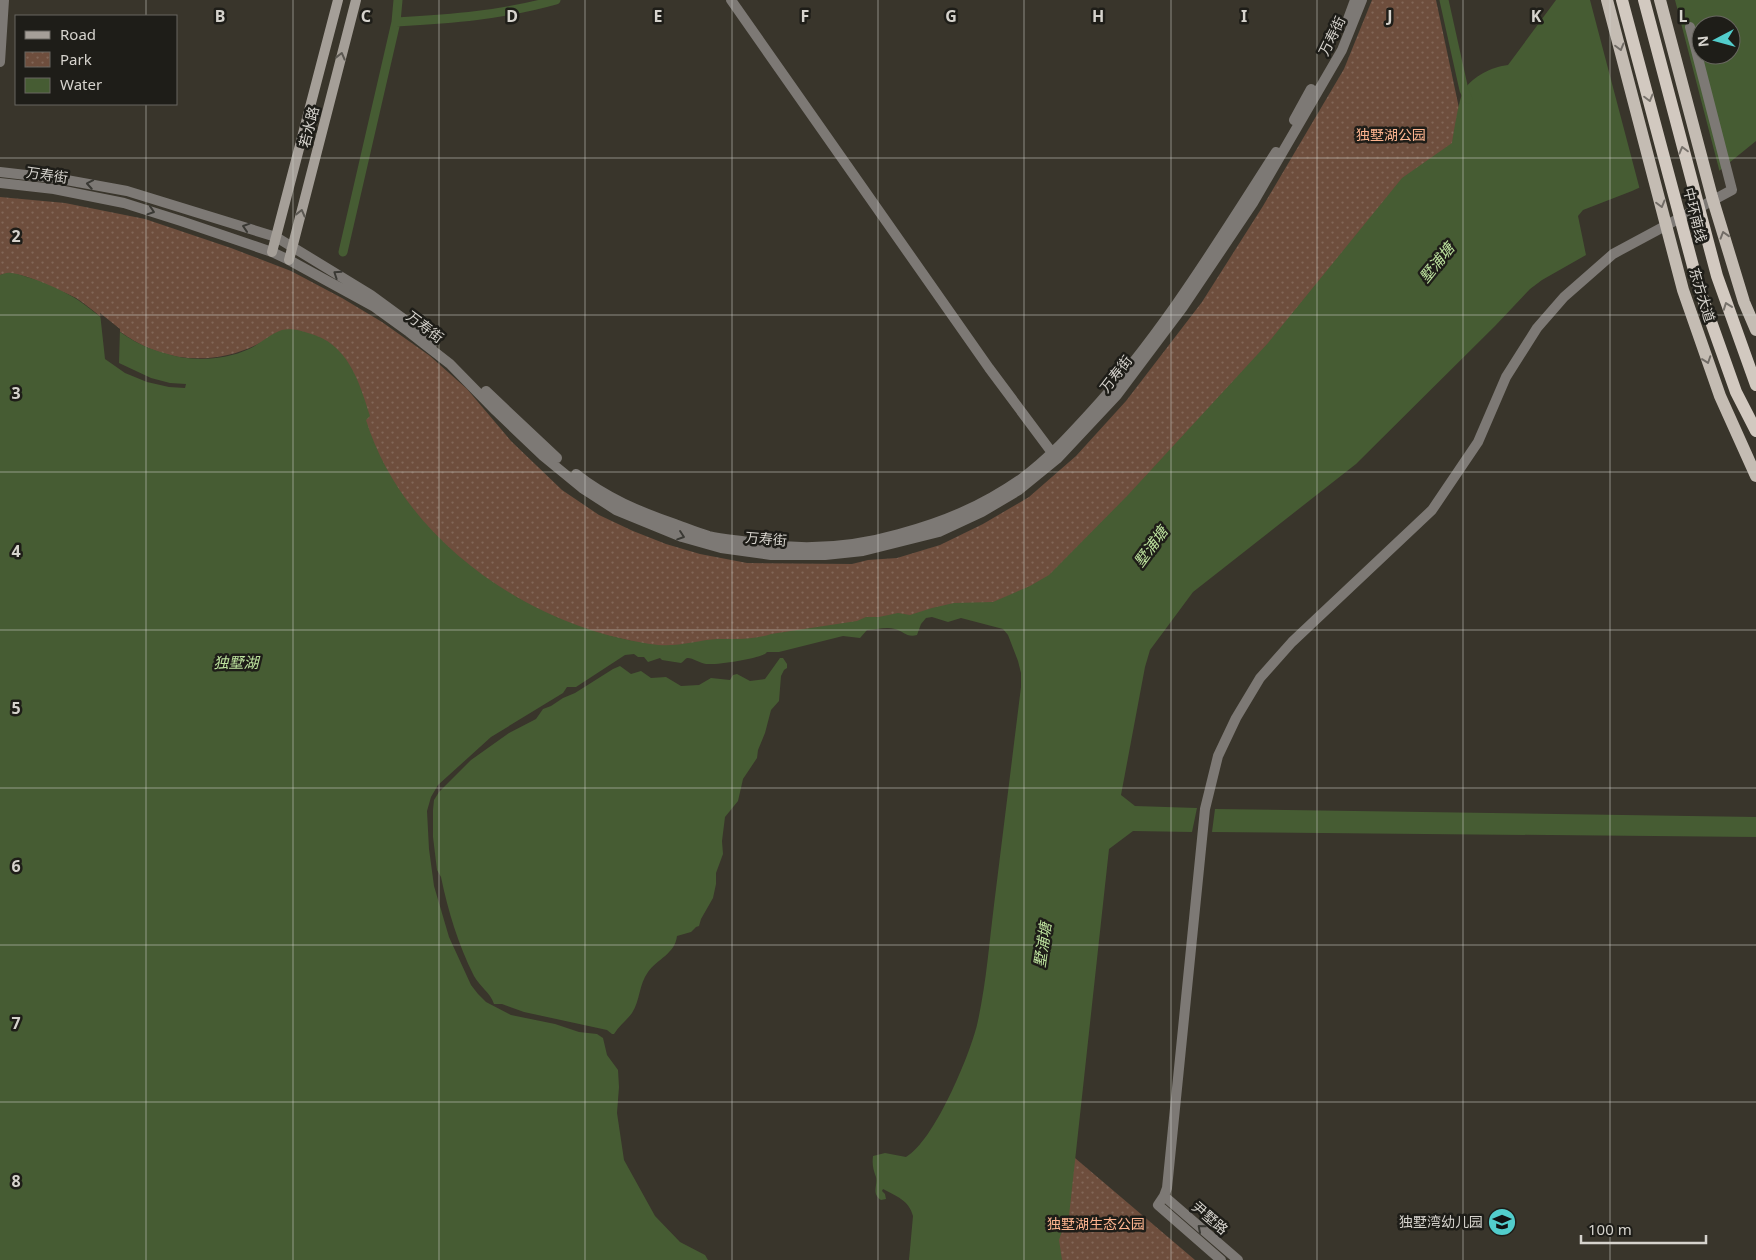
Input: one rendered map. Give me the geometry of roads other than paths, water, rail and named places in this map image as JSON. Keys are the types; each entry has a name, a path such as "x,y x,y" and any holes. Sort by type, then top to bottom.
{"highway":[{"name":"中环南线","path":"1622,0 1698,285 1736,392 1756,432"},
{"name":"中环南线","path":"1644,0 1717,276 1756,385"}],"main road":[{"name":"若水路","path":"272,252 338,0"},
{"name":"若水路","path":"290,260 356,0"},
{"name":"东方大道","path":"1607,0 1683,290 1720,396 1756,476"},
{"path":"1660,0 1712,197 1744,302 1756,330"}],"street":[{"path":"0,62 4,0"},
{"path":"731,0 984,360 1054,456"},
{"name":"万寿街","path":"1054,456 1115,386 1145,347 1211,252 1280,145 1335,49 1354,0"},
{"name":"万寿街","path":"0,183 54,189 124,202 272,252 317,275 350,289 371,295 412,325 452,359 548,452 585,481 612,498 638,511 708,536 768,546 827,548 877,540 936,524 974,508 1054,456 1118,395 1183,307 1254,203 1342,50 1362,0"},
{"path":"1161,1201 1166,1188 1205,808 1218,756 1236,718 1260,678 1292,642 1432,510 1478,442 1506,377 1537,328 1564,297 1613,254 1732,190 1690,27"},
{"name":"万寿街","path":"0,172 61,179 127,191 276,237 321,263 350,289"},
{"name":"尹墅路","path":"1161,1201 1221,1260"},
{"name":"尹墅路","path":"1161,1201 1238,1260"}],"water":[{"name":"独墅湖","path":"1556,0 1756,0 1756,141 1703,184 1693,136 1657,145 1654,181 1583,210 1578,216 1586,255 1530,289 1356,464 1193,592 1150,650 1145,667 1121,795 1135,806 1197,808 1192,832 1133,831 1109,849 1068,1225 1064,1225 1059,1240 1062,1260 909,1260 913,1216 911,1211 905,1202 883,1189 882,1191 886,1199 881,1200 876,1195 873,1156 885,1153 906,1157 917,1148 939,1117 949,1097 977,1025 987,965 1021,687 1021,673 1018,661 1008,635 1003,629 961,618 948,622 932,617 926,618 921,624 917,635 914,636 892,628 867,630 860,638 843,636 779,652 767,652 753,658 727,663 706,664 689,658 686,658 681,663 660,658 648,662 644,657 638,657 634,654 625,655 576,687 567,687 563,693 491,737 438,785 431,797 427,811 429,849 434,886 449,937 471,985 486,1002 511,1015 555,1024 579,1032 597,1034 603,1038 607,1055 618,1070 617,1113 624,1160 655,1216 680,1242 705,1255 708,1260 0,1260 0,275 8,273 18,274 55,288 72,296 135,341 154,350 174,356 207,359 228,356 249,349 285,329 298,330 322,338 333,345 350,365 370,416 366,420 384,464 410,505 443,541 480,573 522,600 566,621 612,636 658,645 718,639 745,639 857,621 866,617 879,617 898,613 910,615 954,603 993,602 1030,586 1049,575 1128,495 1268,343 1402,178 1452,143 1460,100 1464,90 1472,80 1496,68 1508,65"},
{"path":"780,658 783,658 787,668 781,676 779,701 771,710 757,758 743,779 738,801 725,817 722,841 723,854 716,873 713,898 699,926 691,932 677,936 676,942 669,952 648,972 635,1008 630,1016 612,1034 607,1030 524,1012 502,1004 494,1004 474,976 463,952 450,915 441,877 437,870 433,837 433,810 434,800 439,792 471,760 509,733 536,719 543,709 575,693 620,666 631,674 641,671 651,678 666,677 681,686 699,685 711,678 730,680 733,675 737,674 750,681 765,679"},
{"path":"1215,809 1756,817 1756,837 1212,832"}],"waterway":[{"path":"343,252 396,22 398,0"},
{"path":"396,22 477,15 556,0"},
{"path":"1444,0 1464,90 1468,99"}],"place":[{"name":"独墅湾幼儿园","path":"1502,1222"}],"park label":[{"name":"独墅湖公园","path":"1391,135"},
{"name":"独墅湖生态公园","path":"1096,1224"}],"water label":[{"name":"墅浦塘","path":"1437,263"},
{"name":"墅浦塘","path":"1151,547"},
{"name":"墅浦塘","path":"1043,945"}]}
